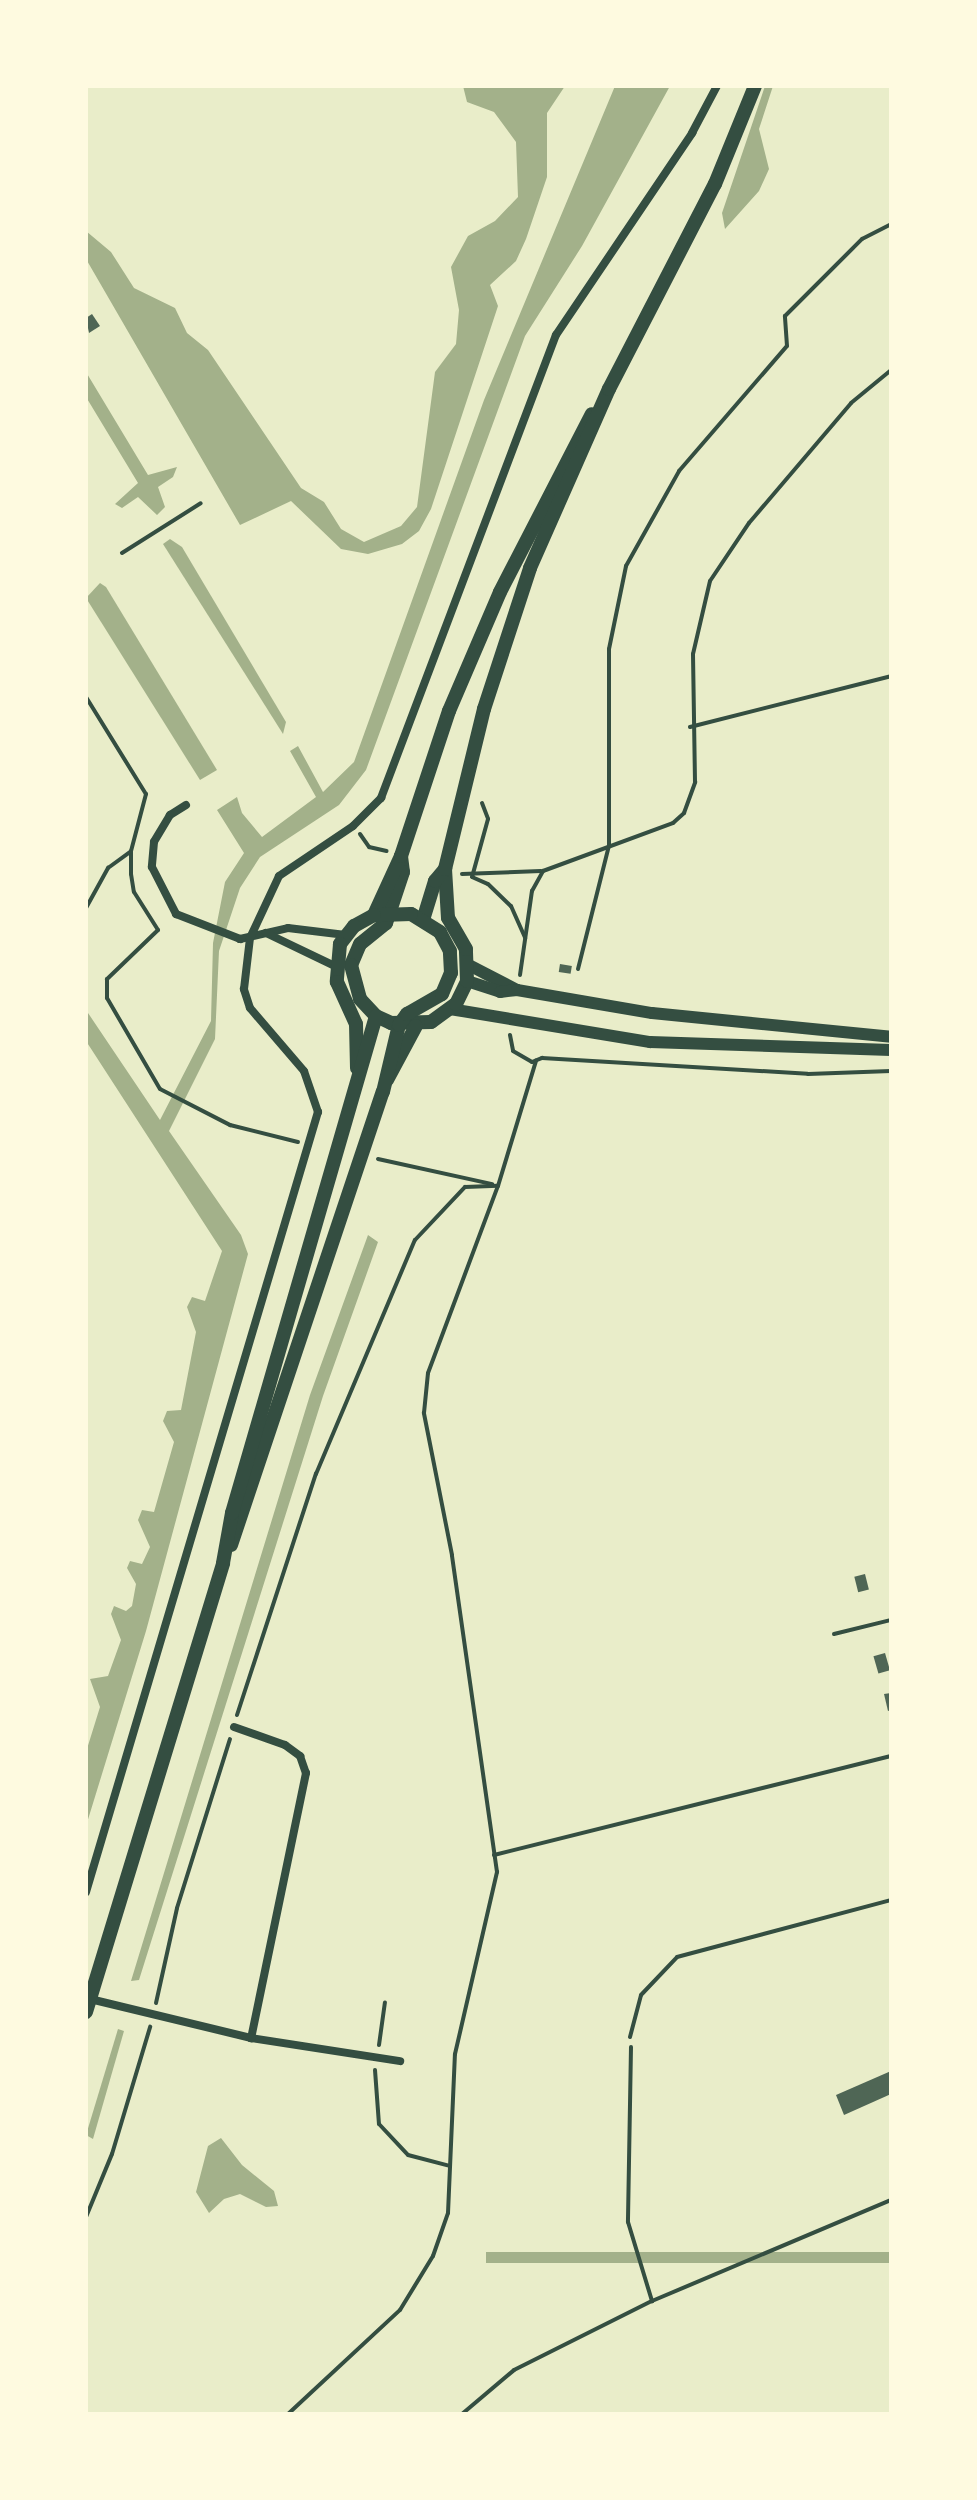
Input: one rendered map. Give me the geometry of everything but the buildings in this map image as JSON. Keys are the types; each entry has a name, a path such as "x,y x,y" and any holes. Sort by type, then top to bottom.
{"main road":[{"path":"394,854 403,872 390,912 386,923 354,954 352,975 360,999 376,1016 399,1025 416,1026 450,1009 467,981 466,949 448,918 445,869 514,615 609,389 715,184 755,86"},
{"path":"374,915 449,711 511,568 575,438 609,389"},
{"path":"423,920 435,881 445,869"},
{"path":"223,1563 243,1520 387,1080 399,1025 407,1014 442,994 451,973 446,941 423,920 390,912 374,915 346,935 335,966 342,998 353,1016 357,1068"},
{"path":"467,964 517,990"},
{"path":"335,966 352,975"},
{"path":"451,973 500,992 517,990 736,1024 891,1037"},
{"path":"450,1009 636,1041 734,1049 891,1050"},
{"path":"88,2005 223,1563 232,1513 357,1068 367,1054 376,1016"},
{"path":"387,1080 416,1026"}],"street":[{"path":"86,1892 318,1112 304,1071 250,1008 244,989 245,938 279,876 353,826 387,787 476,538 556,335 692,133 717,86"},
{"path":"186,805 159,830 152,867 176,914 200,927 245,938 288,928 346,935"},
{"path":"265,932 335,966"},
{"path":"234,1727 285,1745 300,1756 306,1773 251,2038"},
{"path":"88,2005 251,2038 400,2061"}],"lane":[{"path":"122,553 201,503"},
{"path":"631,2047 628,2222 652,2301"},
{"path":"466,2413 514,2370 652,2301 891,2200"}],"path":[{"path":"578,969 609,846 609,649 626,566 679,471 787,346 785,316 862,239 891,224"},
{"path":"472,877 543,871 673,823 684,813 695,782 690,727 693,654 710,581 749,523 851,403 891,370"},
{"path":"690,727 891,676"},
{"path":"86,697 146,794 131,851 134,892 158,930 118,965 105,988 147,1073 160,1089 240,1128 300,1142"},
{"path":"472,877 488,819 482,803"},
{"path":"86,908 108,868 131,851"},
{"path":"445,869 472,877 511,906 526,940 532,891 543,871"},
{"path":"288,2414 400,2310 419,2283 448,2213 455,2054 493,1902 494,1855 452,1555 424,1413 428,1373 498,1186 536,1061 808,1074 891,1071"},
{"path":"378,1159 498,1186"},
{"path":"86,2217 112,2154 153,2017 177,1908 316,1474 415,1240 465,1187 498,1186"},
{"path":"834,1634 891,1620"},
{"path":"494,1855 891,1756"},
{"path":"631,2047 629,2026 641,1995 677,1957 891,1900"},
{"path":"385,2002 373,2082 379,2124 408,2155 450,2166"}],"shaded area":[{"path":"463,86 565,86 547,113 547,177 526,239 516,261 490,285 498,306 431,509 419,531 402,544 368,554 341,549 291,501 240,525 86,259 86,231 111,252 134,288 175,308 187,333 208,350 301,488 324,502 341,529 364,542 401,526 417,507 435,372 456,344 459,310 451,267 468,236 495,221 518,197 516,142 494,112 467,102"},
{"path":"615,86 670,86 582,246 525,336 366,770 339,805 260,857 240,888 219,951 215,1039 169,1131 241,1235 248,1254 146,1631 86,1826 86,1752 100,1707 90,1679 108,1676 121,1640 111,1614 114,1606 126,1611 132,1606 136,1584 127,1568 130,1561 142,1564 150,1547 138,1520 142,1510 154,1512 174,1442 163,1421 167,1411 181,1410 196,1332 187,1307 192,1297 205,1301 222,1251 86,1041 86,1010 160,1120 211,1021 213,943 225,882 244,853 217,810 237,797 242,813 262,837 316,797 290,751 298,746 323,792 354,762 484,400"},
{"path":"765,86 773,86 759,129 769,169 759,191 725,229 722,213"},
{"path":"86,372 148,475 177,467 173,477 158,487 165,507 157,515 138,497 122,508 115,504 138,483 86,397"},
{"path":"170,539 182,547 286,722 283,734 163,544"},
{"path":"100,583 106,587 217,770 200,780 86,598"},
{"path":"368,1235 378,1242 323,1396 139,1980 131,1981 310,1395"},
{"path":"118,2029 124,2031 93,2139 86,2135"},
{"path":"221,2138 242,2165 274,2191 278,2206 266,2207 240,2194 224,2199 209,2213 196,2192 208,2146"},
{"path":"486,2252 891,2252 891,2263 486,2263"}]}
